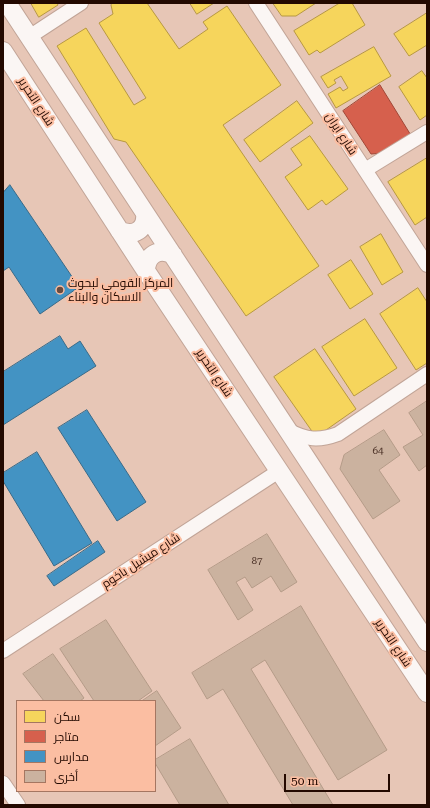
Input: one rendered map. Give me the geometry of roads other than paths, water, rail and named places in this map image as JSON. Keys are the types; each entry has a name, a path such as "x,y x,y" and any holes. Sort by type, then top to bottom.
{"main road":[{"path":"7,3 427,642"},
{"name":"شارع التحرير","path":"3,52 279,471 421,676 427,693"},
{"path":"120,230 134,233 145,223 145,213"},
{"path":"146,271 148,261 154,254 164,252 173,255"}],"street":[{"path":"29,37 81,3"},
{"name":"شارع ايران","path":"256,3 427,265"},
{"path":"364,170 427,132"},
{"path":"288,430 296,435 312,439 321,439 338,434 427,374"},
{"name":"شارع ميشيل باخوم","path":"3,651 279,471"},
{"path":"3,783 18,805"}],"place":[{"name":"المركز القومي لبحوث الاسكان والبناء","path":"60,290"}]}
